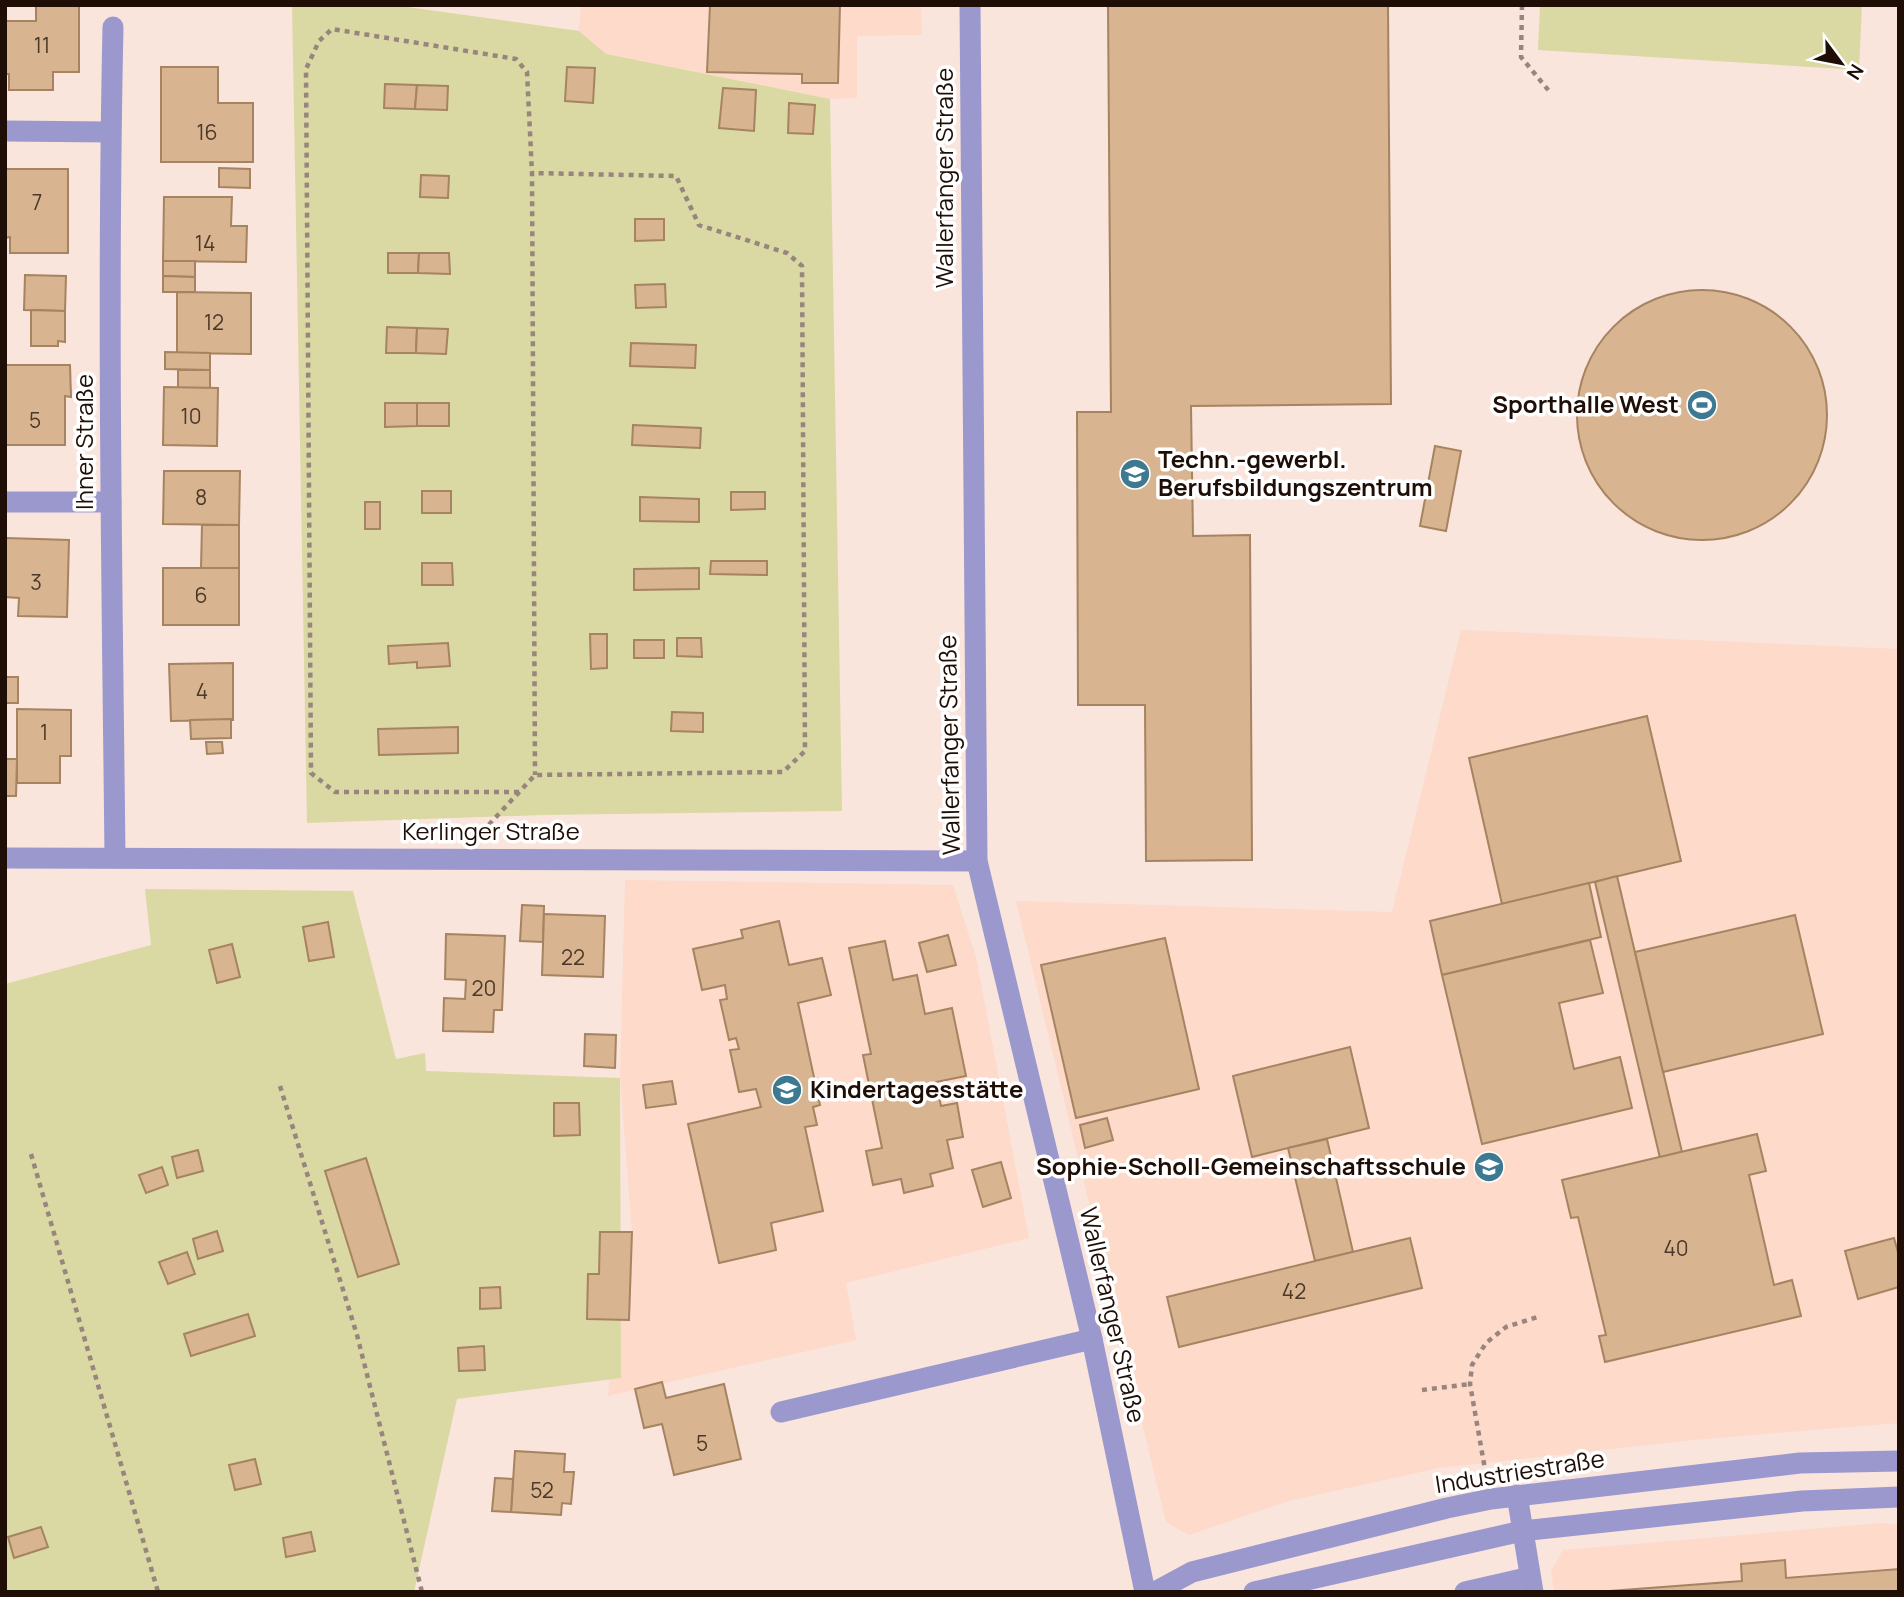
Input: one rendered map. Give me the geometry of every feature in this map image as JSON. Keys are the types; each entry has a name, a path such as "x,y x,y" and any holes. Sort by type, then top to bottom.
{"street":[{"name":"Wallerfanger Straße","path":"970,5 977,861 1093,1339 1158,1591"},
{"name":"Ihner Straße","path":"113,27 110,132 115,857"},
{"path":"5,131 110,132"},
{"path":"5,502 111,502"},
{"name":"Kerlinger Straße","path":"5,858 977,861"},
{"path":"781,1412 1093,1339"},
{"name":"Industriestraße","path":"1158,1591 1192,1572 1491,1499 1800,1463 1899,1461"},
{"path":"1465,1592 1531,1584 1517,1495"},
{"path":"1254,1592 1522,1531 1802,1501 1899,1497"}],"path":[{"path":"1522,5 1521,57 1549,91"},
{"path":"457,858 535,775 532,173 527,72 516,59 332,29 319,41 306,69 311,773 335,792 519,792"},
{"path":"532,173 676,176 699,225 787,253 802,266 805,738 805,751 783,772 535,775"},
{"path":"280,1086 357,1335 422,1592"},
{"path":"31,1154 158,1592"},
{"path":"1491,1499 1470,1384 1472,1365 1486,1343 1506,1327 1541,1316"},
{"path":"1422,1390 1470,1384"}],"shaded area":[{"path":"292,5 393,5 579,31 606,54 830,99 842,811 543,815 307,823"},
{"path":"581,5 921,5 922,35 857,36 857,98 830,99 606,54 579,31"},
{"path":"1540,5 1862,5 1859,70 1538,50"},
{"name":"Sophie-Scholl-Gemeinschaftsschule","path":"1461,630 1899,649 1899,1423 1693,1440 1439,1468 1289,1501 1189,1535 1166,1522 1016,901 1392,912"},
{"path":"625,880 953,885 976,957 1029,1238 846,1283 856,1340 608,1396 615,1319 629,1319 632,1232 620,1078"},
{"path":"145,889 353,891 396,1059 425,1053 426,1071 620,1078 621,1378 457,1399 414,1592 5,1592 5,984 151,945"},
{"path":"1883,1523 1899,1525 1899,1592 1554,1592 1551,1571 1563,1550"}],"building":[{"path":"36,5 79,5 79,72 53,72 53,90 9,90 9,74 5,74 5,21 36,21"},
{"path":"710,5 840,5 838,83 802,83 802,74 707,72"},
{"name":"Techn.-gewerbl. Berufsbildungszentrum","path":"1108,5 1388,5 1391,404 1191,406 1193,536 1250,535 1252,860 1146,861 1145,705 1078,705 1077,412 1111,412"},
{"path":"161,67 218,67 218,103 253,103 253,162 161,162"},
{"path":"567,67 595,68 593,103 565,101"},
{"path":"385,84 417,85 415,109 384,108"},
{"path":"417,85 448,86 447,110 415,109"},
{"path":"723,88 756,90 754,131 719,128"},
{"path":"789,103 815,105 813,134 788,133"},
{"path":"219,168 250,169 250,188 219,187"},
{"path":"5,169 68,169 68,253 10,253 10,237 5,238"},
{"path":"421,175 449,176 448,198 420,197"},
{"path":"164,197 232,197 231,226 247,226 246,262 163,261"},
{"path":"635,219 664,219 664,240 635,241"},
{"path":"388,253 419,253 418,273 388,273"},
{"path":"419,253 449,253 450,274 418,273"},
{"path":"163,261 195,261 195,277 163,276"},
{"path":"25,275 66,276 65,311 24,310"},
{"path":"163,276 195,277 195,292 163,292"},
{"path":"665,284 666,307 636,308 635,285"},
{"name":"Sporthalle West","path":"1702,290 1738,295 1761,305 1781,318 1799,336 1822,379 1827,415 1822,451 1812,474 1799,494 1781,512 1738,535 1702,540 1666,535 1643,525 1623,512 1605,494 1582,451 1577,415 1582,379 1592,356 1605,336 1623,318 1666,295"},
{"path":"177,292 251,293 251,354 177,353"},
{"path":"31,310 65,311 65,342 58,341 58,346 31,346"},
{"path":"387,327 417,328 416,353 386,353"},
{"path":"417,328 448,329 446,354 416,353"},
{"path":"631,343 696,345 695,368 630,366"},
{"path":"165,352 210,353 210,370 165,369"},
{"path":"5,365 70,365 71,397 65,396 65,445 5,445"},
{"path":"178,370 210,370 210,388 178,388"},
{"path":"164,387 218,388 217,446 163,445"},
{"path":"385,403 417,403 417,426 385,427"},
{"path":"417,403 449,403 449,426 417,426"},
{"path":"633,425 701,428 700,448 632,445"},
{"path":"1435,446 1461,451 1446,531 1420,526"},
{"path":"164,471 240,471 239,525 163,524"},
{"path":"422,491 451,491 451,513 422,513"},
{"path":"731,492 765,492 765,509 731,510"},
{"path":"640,497 699,499 699,522 640,521"},
{"path":"365,502 380,502 380,529 365,529"},
{"path":"202,525 239,525 239,568 201,568"},
{"path":"6,538 69,540 67,617 18,616 19,598 5,597"},
{"path":"711,561 767,561 767,575 710,574"},
{"path":"422,563 452,563 453,585 422,585"},
{"path":"163,568 239,568 239,625 163,625"},
{"path":"699,568 699,589 634,590 634,569"},
{"path":"590,634 607,634 607,668 591,669"},
{"path":"677,638 701,638 702,657 677,656"},
{"path":"634,640 664,640 664,658 634,658"},
{"path":"448,643 450,666 417,668 417,662 389,664 388,646"},
{"path":"233,663 233,720 171,721 169,664"},
{"path":"5,677 18,677 18,703 5,703"},
{"path":"17,709 71,710 71,756 60,756 60,783 17,783"},
{"path":"672,712 703,713 703,732 671,731"},
{"path":"1647,716 1681,861 1502,904 1469,758"},
{"path":"231,719 231,738 191,739 190,720"},
{"path":"458,727 458,753 379,755 378,729"},
{"path":"206,742 222,742 223,753 207,754"},
{"path":"5,759 17,759 16,796 5,796"},
{"path":"1617,876 1682,1152 1660,1158 1595,882"},
{"path":"1589,883 1601,937 1442,975 1430,921"},
{"path":"522,905 544,906 543,942 520,941"},
{"path":"544,914 605,916 603,977 542,975"},
{"path":"1795,915 1823,1034 1663,1072 1635,952"},
{"name":"Kindertagesstätte","path":"779,921 789,965 822,958 831,995 798,1003 820,1105 813,1107 817,1125 805,1127 823,1211 771,1223 776,1250 719,1263 688,1124 761,1107 756,1089 739,1092 730,1050 739,1049 736,1038 729,1040 720,1000 727,999 725,985 702,990 693,949 743,938 741,930"},
{"path":"328,922 334,957 309,961 303,927"},
{"path":"446,934 505,936 502,1010 494,1010 493,1032 443,1031 444,998 465,999 466,980 445,979"},
{"path":"948,935 956,965 927,972 919,943"},
{"path":"1165,938 1199,1089 1076,1118 1041,965"},
{"path":"1590,940 1603,993 1559,1003 1574,1069 1620,1057 1632,1108 1482,1144 1442,975"},
{"path":"885,941 893,980 917,975 925,1014 952,1008 966,1076 936,1082 941,1106 957,1103 963,1137 947,1140 953,1168 930,1174 933,1186 904,1193 901,1179 873,1185 866,1151 882,1148 863,1055 871,1054 849,948"},
{"path":"232,944 240,977 217,983 209,950"},
{"path":"585,1034 616,1035 615,1068 584,1066"},
{"path":"1350,1047 1369,1128 1252,1157 1233,1076"},
{"path":"672,1081 676,1104 646,1108 643,1085"},
{"path":"554,1103 579,1103 580,1135 554,1136"},
{"path":"1107,1118 1113,1140 1085,1148 1080,1125"},
{"path":"1757,1134 1766,1171 1749,1175 1774,1285 1792,1280 1801,1316 1605,1362 1599,1336 1606,1335 1578,1217 1571,1218 1562,1180"},
{"path":"1327,1139 1353,1252 1315,1261 1288,1148"},
{"path":"198,1150 203,1171 177,1178 172,1157"},
{"path":"366,1158 399,1264 358,1277 325,1171"},
{"path":"1001,1162 1011,1198 983,1207 972,1170"},
{"path":"162,1167 168,1185 146,1193 139,1175"},
{"path":"217,1231 223,1251 198,1259 193,1239"},
{"path":"600,1232 632,1232 629,1320 587,1319 588,1274 599,1274"},
{"path":"1410,1238 1422,1288 1179,1347 1167,1297"},
{"path":"1894,1238 1899,1256 1899,1287 1858,1299 1845,1251"},
{"path":"187,1252 195,1274 168,1284 159,1262"},
{"path":"500,1287 501,1308 480,1309 480,1288"},
{"path":"248,1314 255,1336 191,1356 184,1334"},
{"path":"484,1346 485,1370 459,1371 458,1348"},
{"path":"662,1382 666,1398 724,1384 741,1459 674,1475 662,1424 644,1428 635,1389"},
{"path":"515,1451 565,1454 564,1472 574,1472 571,1504 562,1503 561,1515 511,1512"},
{"path":"255,1459 261,1484 235,1490 229,1465"},
{"path":"495,1478 513,1479 511,1512 492,1511"},
{"path":"41,1527 48,1547 14,1558 8,1537"},
{"path":"311,1532 315,1551 286,1557 283,1538"},
{"path":"1785,1560 1786,1578 1899,1569 1899,1592 1596,1592 1742,1581 1741,1564"}],"place":[{"name":"Sporthalle West","path":"1702,405"},
{"name":"Techn.-gewerbl. Berufsbildungszentrum","path":"1135,474"},
{"name":"Kindertagesstätte","path":"787,1090"},
{"name":"Sophie-Scholl-Gemeinschaftsschule","path":"1489,1167"}]}
